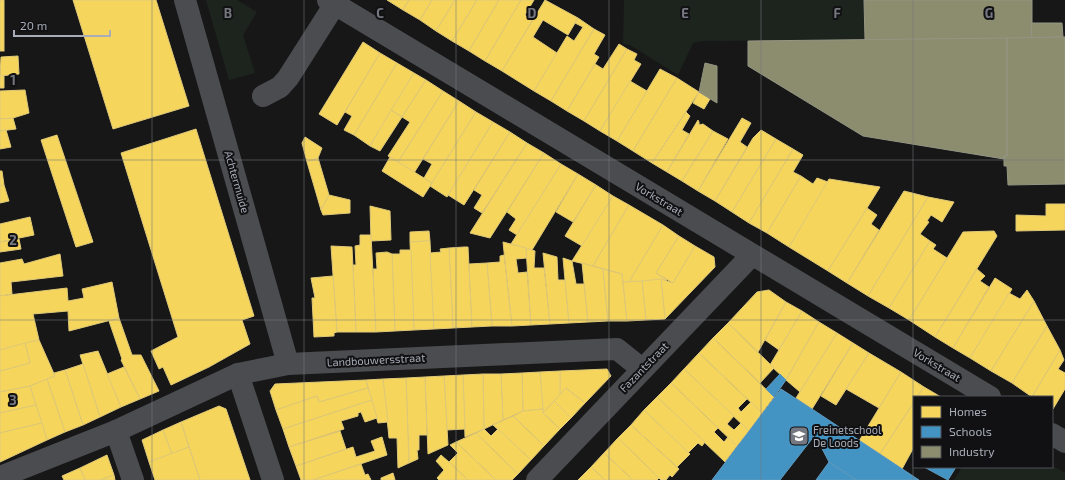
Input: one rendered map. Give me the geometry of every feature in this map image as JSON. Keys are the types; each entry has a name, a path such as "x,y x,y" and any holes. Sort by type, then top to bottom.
{"street":[{"name":"Achtermuide","path":"186,0 288,364"},
{"path":"263,96 280,87 288,78 331,2"},
{"name":"Vorkstraat","path":"331,2 988,396"},
{"name":"Fazantstraat","path":"537,480 752,255"},
{"name":"Landbouwersstraat","path":"0,476 116,431 238,374 288,364 617,350 642,369"},
{"path":"238,374 273,480"},
{"path":"116,431 133,480"},
{"path":"1053,435 1065,442"}],"shaded area":[{"path":"206,0 237,0 257,12 243,35 255,73 229,80"},
{"path":"624,0 864,0 865,40 701,41 693,43 678,75 630,45 623,44"},
{"path":"1053,466 1065,473 1065,480 954,480 961,468 1053,468"}],"building: Homes":[{"path":"0,0 4,0 4,51 0,51"},
{"path":"73,0 156,0 189,106 113,129"},
{"path":"387,0 409,0 403,10"},
{"path":"409,0 432,0 420,20 403,10"},
{"path":"432,0 455,0 436,31 420,20"},
{"path":"455,0 477,0 452,41 436,31"},
{"path":"477,0 499,0 469,51 452,41"},
{"path":"499,0 521,0 485,61 469,51"},
{"path":"521,0 534,0 525,15 532,21 502,71 485,61"},
{"path":"545,0 578,18 568,35 543,20 533,37 557,53 534,91 502,71"},
{"path":"578,18 594,29 551,101 534,91 567,36 574,41 583,27 575,23"},
{"path":"594,29 605,35 594,54 599,57 567,111 551,101"},
{"path":"363,42 380,53 337,125 319,114"},
{"path":"619,44 627,49 584,121 567,111 595,64 603,69"},
{"path":"627,49 637,54 634,60 641,64 600,131 584,121"},
{"path":"380,53 397,63 354,135 344,130 352,116 345,112"},
{"path":"18,56 19,74 0,76 1,57"},
{"path":"397,63 414,73 370,146 354,135"},
{"path":"660,69 677,78 633,151 617,141"},
{"path":"414,73 426,80 402,117 391,110"},
{"path":"4,75 4,88 0,88 0,76"},
{"path":"677,78 699,92 652,163 633,151"},
{"path":"426,80 443,91 398,162 388,156 410,122 402,117"},
{"path":"630,81 647,91 617,141 600,131"},
{"path":"25,90 29,113 13,118 0,119 0,91"},
{"path":"443,91 459,101 414,173 398,162"},
{"path":"699,92 710,99 704,109 693,103"},
{"path":"459,101 476,112 432,183 424,178 432,164 423,159"},
{"path":"391,110 402,117 380,151 370,146"},
{"path":"476,112 493,122 447,197 430,186"},
{"path":"686,112 690,116 682,130 689,134 667,172 652,163"},
{"path":"13,118 16,129 0,131 0,119"},
{"path":"742,118 751,123 740,142 747,147 715,201 698,191"},
{"path":"698,120 699,125 703,124 713,131 682,181 667,172"},
{"path":"493,122 510,132 464,205 448,195"},
{"path":"196,129 254,316 242,320 250,344 209,367 171,385 163,367 159,369 151,351 178,337 121,153"},
{"path":"6,130 11,147 0,149 0,131"},
{"path":"761,130 776,139 732,212 715,201 753,138"},
{"path":"713,131 728,139 698,191 682,181"},
{"path":"510,132 527,143 482,213 474,208 482,195 474,190"},
{"path":"57,135 93,242 76,247 41,140"},
{"path":"305,137 322,148 318,158 307,162 302,143"},
{"path":"776,139 793,149 749,223 732,212"},
{"path":"527,143 544,153 490,238 470,233"},
{"path":"793,149 803,155 793,172 801,176 767,233 749,223"},
{"path":"544,153 561,164 517,235 509,230 516,219 507,212"},
{"path":"390,157 432,183 423,197 382,171"},
{"path":"318,158 329,195 321,210 307,162"},
{"path":"561,164 578,174 532,250 511,244"},
{"path":"0,171 2,171 4,185 0,186"},
{"path":"578,174 596,185 573,222 556,212"},
{"path":"801,176 813,184 817,178 828,182 789,247 767,233"},
{"path":"829,179 880,187 828,271 789,247"},
{"path":"4,185 9,201 0,203 0,186"},
{"path":"596,185 613,196 582,246 565,236"},
{"path":"904,191 928,197 868,296 847,283"},
{"path":"329,195 350,200 350,213 323,215 321,210"},
{"path":"613,196 629,205 593,266 572,261"},
{"path":"928,197 954,202 942,222 931,215 927,221 929,222 920,234 930,241 889,308 868,296"},
{"path":"1046,204 1065,204 1065,230 1016,231 1016,215 1046,216"},
{"path":"629,205 663,225 629,282 623,282 622,274 593,266"},
{"path":"370,206 390,211 391,240 371,241"},
{"path":"867,208 877,215 871,224 879,230 847,283 828,271"},
{"path":"30,217 34,235 0,242 0,224"},
{"path":"663,225 679,236 656,273 667,280 629,282"},
{"path":"429,231 430,241 410,242 410,232"},
{"path":"994,231 997,236 935,337 909,320 963,232"},
{"path":"360,235 371,235 376,332 356,332 353,265 356,265 355,246 360,245"},
{"path":"679,236 695,246 673,283 656,273"},
{"path":"19,239 21,249 0,252 0,242"},
{"path":"430,241 434,329 414,330 410,242"},
{"path":"930,241 936,245 933,249 947,258 909,320 889,308"},
{"path":"503,242 526,248 527,258 516,259 518,273 527,272 531,325 512,326"},
{"path":"331,246 352,247 356,332 337,332"},
{"path":"695,246 714,257 715,267 665,319 661,279 673,283"},
{"path":"468,247 472,327 453,328 449,248"},
{"path":"449,248 453,328 434,329 430,253 441,252 440,249"},
{"path":"526,248 535,251 534,268 544,268 550,324 531,325"},
{"path":"400,250 411,250 414,330 395,331 392,254 400,254"},
{"path":"387,252 392,254 395,331 376,332 373,269 377,269 376,253"},
{"path":"543,253 557,257 558,280 565,280 569,323 550,324"},
{"path":"60,254 63,276 11,282 12,294 0,296 0,263 22,259 24,264"},
{"path":"504,255 512,326 492,326 487,263 500,262 500,256"},
{"path":"563,258 572,261 576,284 584,284 588,322 569,323"},
{"path":"487,263 492,326 472,327 469,264"},
{"path":"582,263 603,269 608,321 588,322"},
{"path":"603,269 622,274 627,321 608,321"},
{"path":"977,269 985,276 980,281 989,287 953,348 935,337"},
{"path":"333,276 337,332 334,333 334,336 314,337 312,298 315,298 311,278"},
{"path":"995,278 1012,289 970,358 953,348"},
{"path":"661,279 665,319 646,320 642,281"},
{"path":"642,281 646,320 627,321 623,282"},
{"path":"112,282 119,318 69,331 68,311 33,314 39,340 0,350 0,296 67,288 68,301 84,298 82,289"},
{"path":"769,290 786,302 758,352 728,323 757,292"},
{"path":"1027,290 1034,301 991,371 970,358 1009,293 1020,299"},
{"path":"1034,301 1047,326 1012,383 991,371"},
{"path":"786,302 802,311 779,350 765,340"},
{"path":"802,311 819,322 786,380 770,365"},
{"path":"119,318 132,355 141,355 159,391 140,399 121,360 122,359 109,321"},
{"path":"819,322 837,333 800,392 786,380"},
{"path":"728,323 774,368 760,383 713,338"},
{"path":"1047,326 1060,350 1033,396 1012,383"},
{"path":"837,333 853,343 812,409 796,398"},
{"path":"713,338 774,397 762,413 699,353"},
{"path":"39,340 55,376 30,386 0,392 0,371 30,363 25,343"},
{"path":"25,343 30,363 0,371 0,350"},
{"path":"853,343 869,353 836,405 821,396"},
{"path":"1060,350 1064,360 1058,369 1065,373 1065,389 1053,409 1053,396 1033,396"},
{"path":"98,351 121,407 100,417 80,355"},
{"path":"699,353 747,399 738,408 741,412 751,402 762,413 749,431 684,369"},
{"path":"869,353 901,372 879,408 846,389"},
{"path":"83,364 100,417 83,425 65,370"},
{"path":"124,367 140,399 121,407 107,374"},
{"path":"607,369 611,376 585,403 566,388 560,395 560,371"},
{"path":"684,369 734,416 727,424 734,430 741,423 749,431 737,446 671,383"},
{"path":"65,370 83,425 65,432 47,379 55,376 54,373"},
{"path":"560,371 560,395 543,413 540,372"},
{"path":"540,372 543,409 523,411 522,373"},
{"path":"901,372 924,387 918,396 913,396 913,404 880,454 859,441"},
{"path":"522,373 523,411 503,420 501,374"},
{"path":"483,374 501,374 503,420 484,429"},
{"path":"483,374 484,429 465,437 463,375"},
{"path":"463,375 465,429 447,430 444,376"},
{"path":"444,376 448,445 428,454 425,377"},
{"path":"425,377 427,435 419,435 419,450 417,450 418,459 409,463 406,378"},
{"path":"406,378 409,463 398,468 397,438 389,438 383,379"},
{"path":"47,379 65,432 47,440 30,386"},
{"path":"383,379 388,422 378,423 366,380"},
{"path":"366,380 368,388 319,402 317,396 276,410 270,391 275,384"},
{"path":"671,383 718,428 714,432 724,442 728,437 737,446 725,462 657,397"},
{"path":"30,386 36,405 0,413 0,392"},
{"path":"924,387 939,396 918,396"},
{"path":"368,388 372,400 283,429 276,410 317,396 319,402"},
{"path":"566,388 585,403 571,418 554,401"},
{"path":"657,397 705,442 702,446 698,443 688,453 644,410"},
{"path":"372,400 377,418 365,422 361,412 358,413 358,416 341,421 344,429 289,447 283,429"},
{"path":"554,401 571,418 560,429 543,413"},
{"path":"913,404 913,449 902,469 880,454"},
{"path":"36,405 42,423 0,433 0,413"},
{"path":"219,406 226,409 250,480 200,480 181,422"},
{"path":"543,409 543,413 560,429 544,446 513,416 523,411"},
{"path":"644,410 690,454 677,467 631,425"},
{"path":"513,416 544,446 531,460 493,425"},
{"path":"181,422 189,447 172,454 163,430"},
{"path":"42,423 47,440 0,462 0,433"},
{"path":"631,425 679,469 672,477 670,475 666,480 661,480 618,438"},
{"path":"484,429 491,436 498,429 531,460 518,474 476,433"},
{"path":"163,430 172,454 149,462 142,440"},
{"path":"340,431 346,449 296,466 289,447"},
{"path":"476,433 518,474 512,480 496,480 456,442"},
{"path":"382,437 387,455 313,480 301,480 296,466 353,447 356,457 375,451 371,441"},
{"path":"618,438 659,478 657,480 633,480 604,453"},
{"path":"456,442 496,480 468,480 449,462 458,453 450,445"},
{"path":"189,447 200,480 155,480 149,462"},
{"path":"604,453 633,480 605,480 591,467"},
{"path":"107,455 114,475 100,480 85,480 80,468"},
{"path":"441,455 468,480 439,480 437,478 444,470 436,461"},
{"path":"361,464 365,475 368,474 371,480 313,480"},
{"path":"591,467 605,480 578,480"},
{"path":"80,468 85,480 64,480 62,476"},
{"path":"393,473 395,480 381,480 381,478"},
{"path":"114,475 115,480 100,480"}],"building: Schools":[{"path":"780,374 786,380 774,397 766,389"},
{"name":"Freinetschool De Loods","path":"781,389 919,480 856,480 829,462 815,435 780,480 712,480"},
{"path":"829,462 856,480 816,480"},
{"path":"926,468 955,468 948,480"}],"building: Industry":[{"path":"864,0 1032,0 1032,38 865,40"},
{"path":"1031,23 1062,23 1063,37 1032,38"},
{"path":"1065,37 1065,184 1008,185 1007,166 1004,166 1004,156 1007,156 1007,38"},
{"path":"1007,38 1007,156 1004,156 1004,159 863,136 748,66 748,41"},
{"path":"705,63 717,66 717,103 699,92"}],"place":[{"name":"Freinetschool De Loods","path":"799,436"}]}
